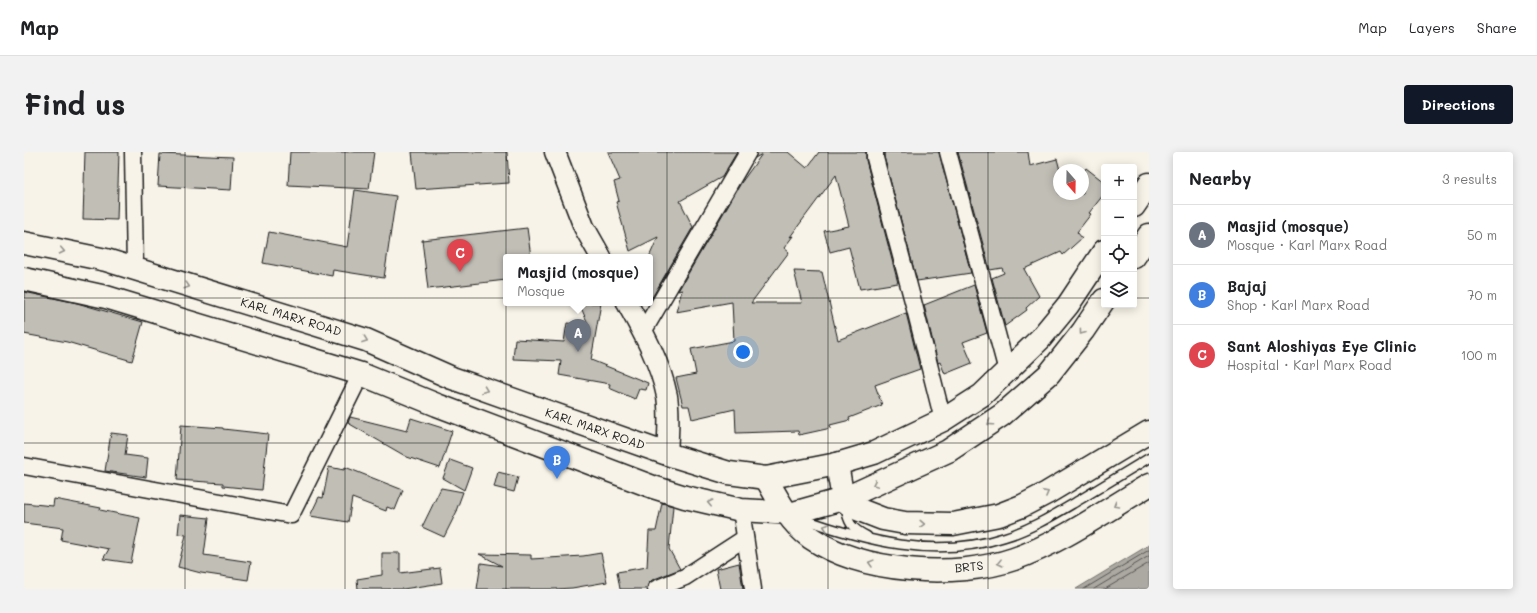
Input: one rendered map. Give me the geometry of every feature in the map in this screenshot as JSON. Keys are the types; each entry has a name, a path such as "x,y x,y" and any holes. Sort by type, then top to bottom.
{"main road":[{"path":"1137,202 1149,184"},
{"path":"1137,253 1149,235"},
{"name":"KARL MARX ROAD","path":"24,243 106,260 366,340 452,378 667,454 729,473 766,478 837,464 874,453 943,420 982,395 1040,339 1068,305 1101,256"},
{"path":"24,279 106,297 361,374 437,405 685,498 741,510 794,514 843,499 948,451 1002,415 1049,374 1083,331 1101,304"},
{"path":"843,499 852,506 883,519 926,524 953,524 978,520 999,515 1022,506 1047,493 1149,432"},
{"name":"BRTS","path":"837,464 843,499"},
{"name":"BRTS","path":"766,478 786,513 811,538 838,552 872,564 923,570 985,566 1006,561 1041,548 1070,533 1149,485"}],"street":[{"path":"132,152 135,270"},
{"path":"555,152 584,227 599,254"},
{"path":"643,332 748,152"},
{"path":"875,152 875,158 943,420"},
{"path":"948,152 1007,371"},
{"path":"629,306 643,332 658,365 667,396 669,424 667,454"},
{"path":"24,466 291,515 361,374"},
{"path":"741,510 753,589"},
{"path":"656,589 685,577 745,538"}],"lane":[{"name":"BRTS","path":"786,513 840,532 877,542 924,547 954,547 982,543 1006,537 1031,527 1059,513 1149,458"},
{"name":"BRTS","path":"843,499 847,520 853,527 877,542"}],"water":[{"path":"1149,545 1149,589 1076,589"}],"building":[{"path":"85,152 119,152 117,220 83,219"},
{"path":"290,152 374,152 369,189 288,185"},
{"path":"412,152 507,152 509,183 416,189"},
{"path":"608,152 737,152 722,177 680,201 693,227 653,296 653,254 650,254 658,237 630,251 616,202 619,201 614,182 620,180"},
{"path":"757,152 788,152 807,168 819,152 866,152 866,160 898,283 860,289 849,247 830,252 824,231 849,226 836,175 790,237 793,236 784,248 789,252 751,303 802,303 794,271 822,272 838,340 906,313 920,369 875,385 882,405 849,418 850,420 830,425 831,428 799,435 798,431 736,433 735,409 692,419 689,406 683,406 676,378 696,374 691,349 734,341 732,302 676,312 682,290 678,291 741,183 762,154 755,158"},
{"path":"884,152 939,152 971,273 917,281 884,157"},
{"path":"958,152 1028,152 1030,166 1057,159 1058,164 1053,164 1053,200 1089,200 1089,170 1101,180 1101,198 1077,232 1082,238 1063,255 1061,252 1024,269 1039,296 1026,308 1027,310 1005,326 992,278 1004,273 1002,268 990,270"},
{"path":"160,154 233,157 231,190 158,186"},
{"path":"355,190 396,196 384,278 333,270 332,276 263,263 269,232 347,247"},
{"path":"527,228 531,254 503,254 503,280 428,289 422,240"},
{"path":"974,285 987,333 963,342 972,363 945,374 940,362 938,363 924,305"},
{"path":"24,292 77,303 143,322 132,361 67,342 24,334"},
{"path":"580,306 600,306 591,360 648,383 646,390 639,389 635,399 609,388 610,384 559,375 561,361 513,359 515,339 564,342 567,323 589,326"},
{"path":"350,417 407,431 411,418 452,431 440,468 407,457 348,423"},
{"path":"181,425 223,428 268,434 262,490 223,486 223,483 177,480"},
{"path":"111,433 128,435 125,455 148,458 146,477 105,471"},
{"path":"450,460 472,468 464,490 443,478"},
{"path":"329,467 344,470 345,467 403,490 395,510 387,507 386,511 352,498 348,522 310,516 319,497 323,498"},
{"path":"498,472 518,477 514,492 494,487"},
{"path":"441,488 463,492 457,511 444,537 422,527"},
{"path":"54,499 101,508 100,510 140,518 131,563 103,559 109,549 61,540 63,528 24,523 24,503 53,506"},
{"path":"662,503 673,506 669,549 680,569 652,580 648,584 647,589 620,589 617,572 647,567 649,531 656,531"},
{"path":"180,515 209,518 204,555 251,562 248,580 201,573 178,567 186,535 178,534"},
{"path":"382,553 400,553 400,573 440,568 442,583 403,589 358,589 357,579 382,575"},
{"path":"601,553 607,582 572,588 555,589 477,589 481,563 502,566 479,554 531,555 531,559 583,556"},
{"path":"739,563 743,589 720,589 716,569"}],"place":[{"name":"Sant Aloshiyas Eye Clinic","path":"460,272"},
{"name":"Masjid (mosque)","path":"578,352"},
{"name":"Bajaj","path":"557,479"}]}
